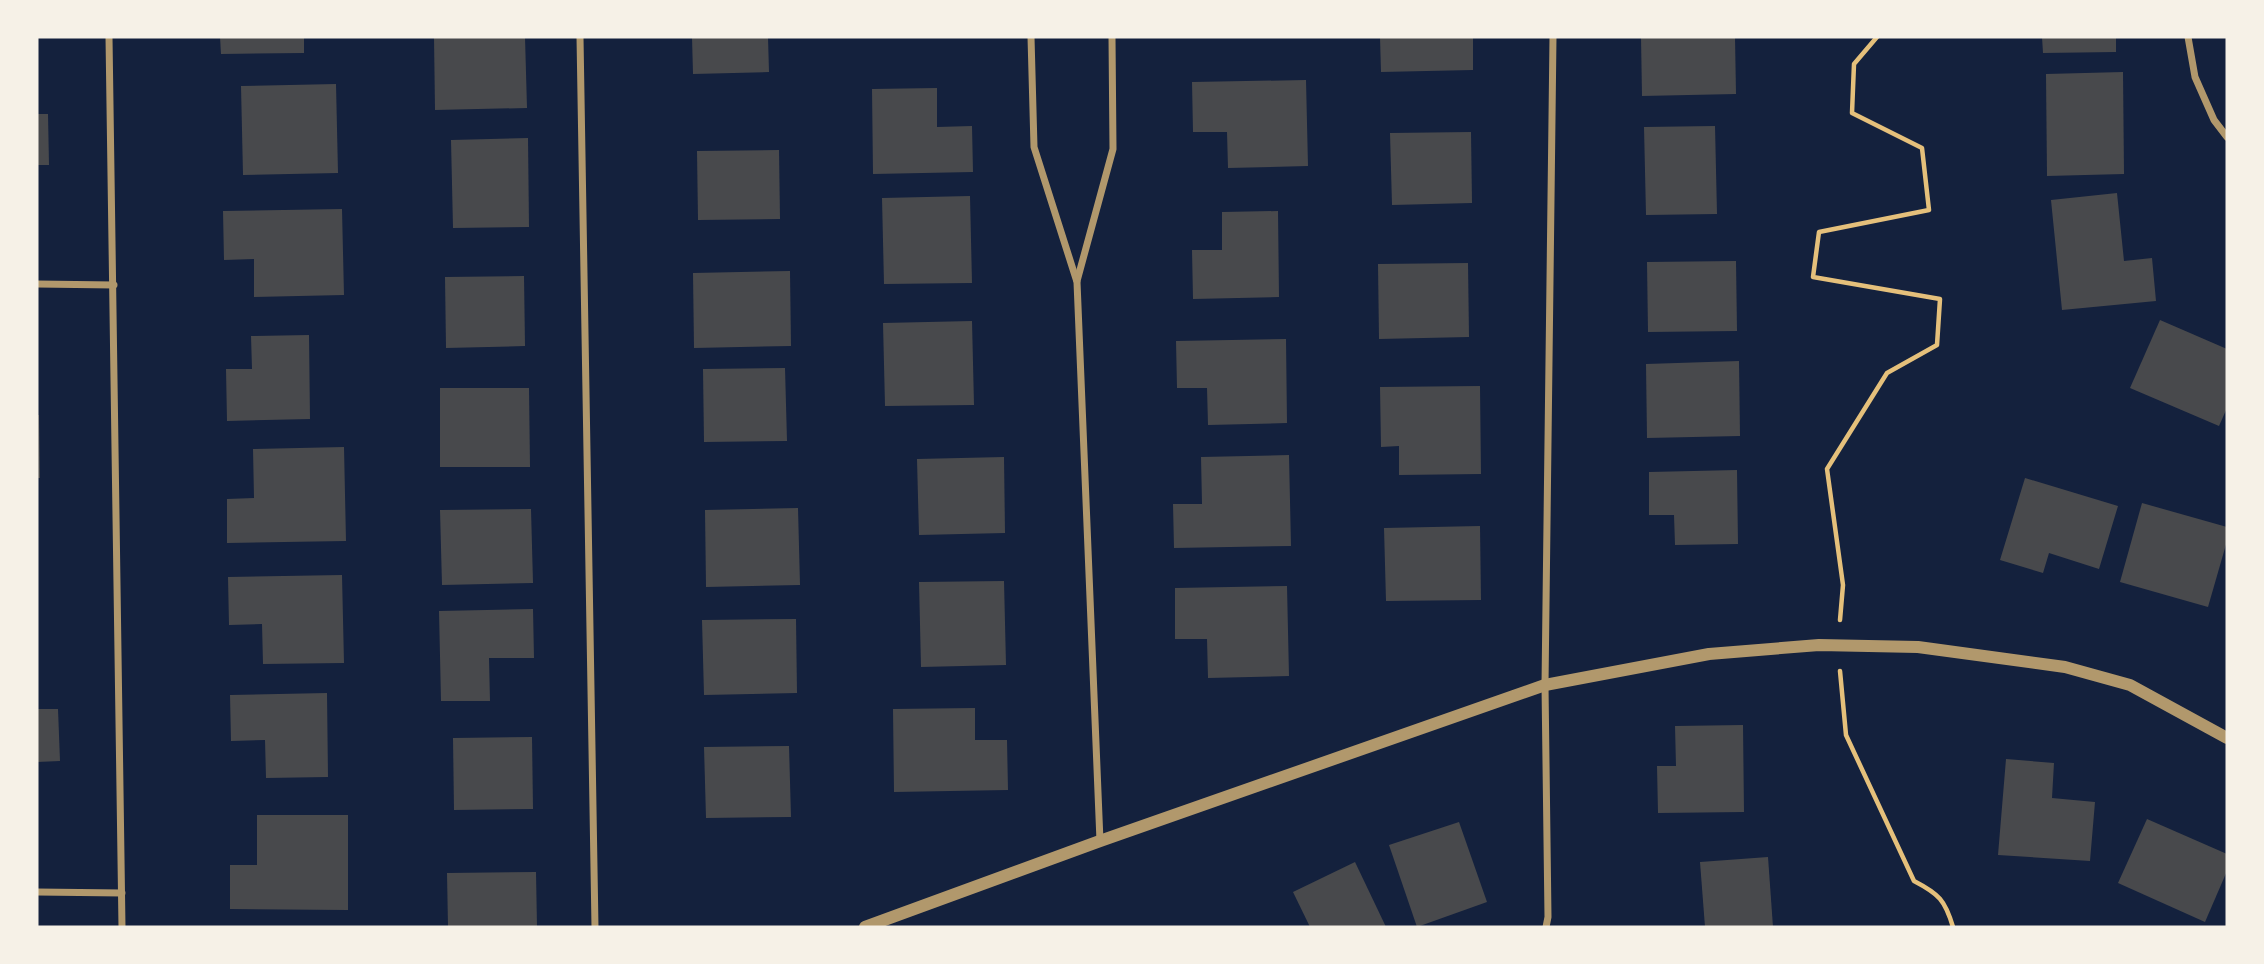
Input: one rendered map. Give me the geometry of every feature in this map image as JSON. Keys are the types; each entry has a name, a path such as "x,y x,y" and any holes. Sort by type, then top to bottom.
{"street":[{"path":"108,37 122,927"},
{"path":"580,37 595,927"},
{"path":"1031,37 1034,147 1077,282 1100,841"},
{"path":"1077,282 1113,149 1111,37"},
{"path":"1546,927 1545,685 1553,37"},
{"path":"2188,37 2195,77 2214,120 2227,137"},
{"path":"37,284 114,285"},
{"path":"865,927 1100,841 1545,685 1709,654 1838,646 1919,647 2065,667 2130,685 2227,738"},
{"path":"37,892 122,893"}],"path":[{"path":"1877,37 1854,64 1852,113 1922,148 1928,210 1819,232 1813,276 1940,299 1937,345 1887,373 1827,469 1843,585 1838,646 1846,736 1914,881 1937,893 1948,909 1953,927"}],"building":[{"path":"220,37 304,37 304,53 221,54"},
{"path":"434,37 525,37 527,108 435,110"},
{"path":"692,37 768,37 769,72 693,74"},
{"path":"1380,37 1473,37 1473,70 1381,72"},
{"path":"1641,37 1735,37 1736,94 1642,96"},
{"path":"2042,37 2116,37 2116,52 2043,53"},
{"path":"2123,72 2124,174 2047,176 2046,74"},
{"path":"1306,80 1308,166 1228,168 1227,132 1193,132 1192,82"},
{"path":"336,84 338,173 243,175 241,86"},
{"path":"937,88 937,127 972,126 973,172 873,174 872,89"},
{"path":"37,114 48,114 49,165 37,165"},
{"path":"1715,126 1717,214 1646,215 1644,127"},
{"path":"1471,132 1472,203 1392,205 1390,133"},
{"path":"528,138 529,227 453,228 451,140"},
{"path":"779,150 780,219 698,220 697,151"},
{"path":"2117,193 2124,261 2152,258 2156,301 2062,310 2051,200"},
{"path":"970,196 972,283 884,284 882,198"},
{"path":"342,209 344,295 254,297 254,259 224,260 223,211"},
{"path":"1278,211 1279,297 1193,299 1192,250 1222,250 1222,212"},
{"path":"1736,261 1737,331 1648,332 1647,262"},
{"path":"1468,263 1469,337 1379,339 1378,264"},
{"path":"790,271 791,346 694,348 693,273"},
{"path":"524,276 525,346 446,348 445,277"},
{"path":"2160,320 2227,349 2227,408 2219,426 2130,388"},
{"path":"972,321 974,405 885,406 883,323"},
{"path":"309,335 310,419 227,421 226,369 252,369 251,336"},
{"path":"1286,339 1287,423 1208,425 1207,388 1177,388 1176,341"},
{"path":"1739,361 1740,436 1647,438 1646,364"},
{"path":"785,368 787,441 704,442 703,369"},
{"path":"1480,386 1481,474 1399,475 1399,446 1381,447 1380,387"},
{"path":"440,388 529,388 530,467 440,467"},
{"path":"39,415 40,478 37,478"},
{"path":"344,447 346,541 227,543 227,499 254,498 253,449"},
{"path":"1289,455 1291,546 1174,548 1173,504 1202,504 1201,457"},
{"path":"1004,457 1005,533 919,535 917,459"},
{"path":"1737,470 1738,544 1675,545 1674,515 1649,515 1649,472"},
{"path":"2025,478 2118,506 2099,569 2049,553 2043,573 2000,560"},
{"path":"2142,503 2227,527 2227,541 2208,607 2120,582"},
{"path":"798,508 800,585 706,587 705,510"},
{"path":"531,509 533,583 442,585 440,510"},
{"path":"1480,526 1481,600 1386,601 1384,528"},
{"path":"342,575 344,663 263,664 262,624 229,625 228,577"},
{"path":"1004,581 1006,665 921,667 919,582"},
{"path":"1287,586 1289,676 1208,678 1207,639 1175,639 1175,588"},
{"path":"533,609 534,658 489,658 490,701 441,701 439,611"},
{"path":"796,619 797,693 704,695 702,620"},
{"path":"327,693 328,777 266,778 265,740 231,741 230,695"},
{"path":"975,708 975,740 1007,740 1008,790 894,792 893,709"},
{"path":"37,709 58,709 60,761 37,762"},
{"path":"1743,725 1744,812 1658,813 1657,766 1676,766 1675,726"},
{"path":"532,737 533,809 454,810 453,738"},
{"path":"789,746 791,817 706,818 704,747"},
{"path":"2006,759 2054,763 2052,798 2095,802 2090,861 1998,855"},
{"path":"257,815 348,815 348,910 230,909 230,865 257,865"},
{"path":"2147,819 2227,854 2227,871 2205,922 2118,883"},
{"path":"1459,822 1487,902 1417,927 1389,845"},
{"path":"1768,857 1773,927 1705,927 1700,862"},
{"path":"1355,862 1386,927 1310,927 1293,892"},
{"path":"536,872 537,927 448,927 447,873"}]}
